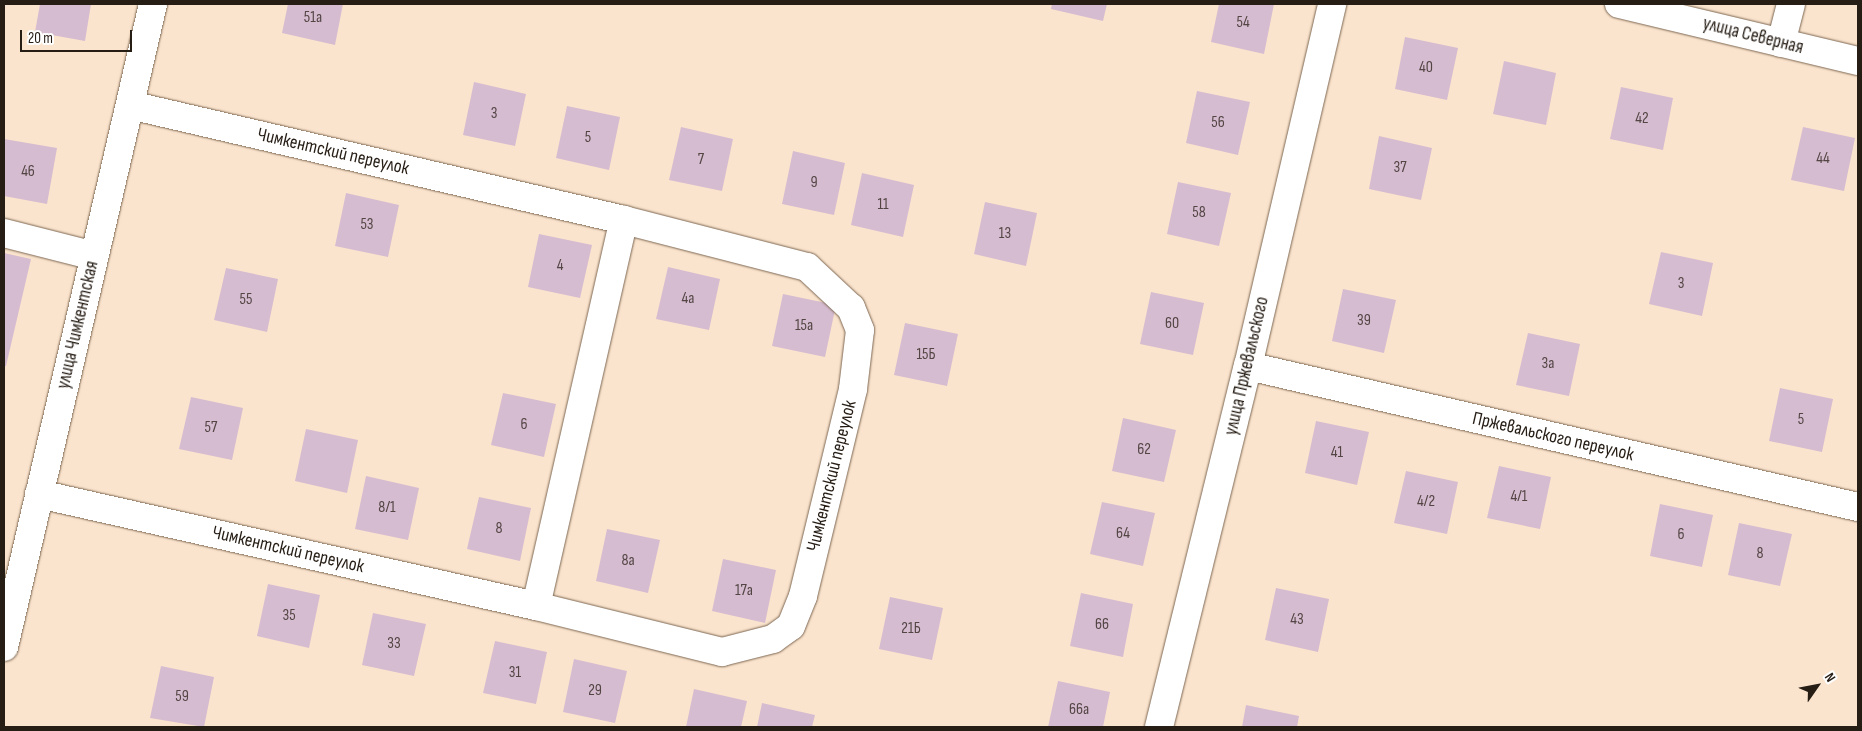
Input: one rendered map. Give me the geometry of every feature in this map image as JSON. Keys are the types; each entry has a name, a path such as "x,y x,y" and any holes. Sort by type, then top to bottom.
{"street":[{"name":"улица Чимкентская","path":"4,647 153,4"},
{"name":"улица Пржевальского","path":"1159,727 1248,366 1332,4"},
{"name":"улица Северная","path":"1619,4 1858,61"},
{"path":"1781,43 1791,4"},
{"name":"Чимкентский переулок","path":"39,494 536,606 722,652 773,639 791,626 803,596 853,389 860,330 851,308 807,268 624,220 130,105"},
{"path":"536,606 624,220"},
{"path":"4,233 94,256"},
{"name":"Пржевальского переулок","path":"1248,366 1858,507"}],"building":[{"path":"40,4 91,4 85,41 35,32"},
{"path":"288,4 343,4 335,45 282,33"},
{"path":"1052,4 1107,4 1103,21 1051,9"},
{"path":"1219,4 1274,4 1264,54 1211,42"},
{"path":"1405,37 1458,48 1447,100 1395,89"},
{"path":"1504,61 1556,73 1546,125 1493,114"},
{"path":"474,82 526,94 515,146 463,135"},
{"path":"1621,87 1673,98 1663,150 1610,139"},
{"path":"1197,91 1250,102 1238,155 1186,143"},
{"path":"567,106 620,117 609,170 556,158"},
{"path":"681,127 733,139 722,191 669,180"},
{"path":"1803,127 1855,138 1844,191 1791,180"},
{"path":"1379,136 1432,148 1421,200 1369,189"},
{"path":"4,139 57,148 47,204 4,196"},
{"path":"793,151 845,163 834,215 782,204"},
{"path":"862,173 914,185 903,237 851,225"},
{"path":"1178,182 1231,193 1219,246 1167,234"},
{"path":"346,193 399,205 388,257 335,246"},
{"path":"985,202 1037,213 1026,266 974,254"},
{"path":"539,234 592,245 580,298 528,287"},
{"path":"1661,252 1713,263 1702,316 1649,304"},
{"path":"4,253 31,259 6,366 4,366"},
{"path":"668,267 720,279 709,330 656,319"},
{"path":"226,268 278,279 267,332 214,320"},
{"path":"1343,289 1396,300 1384,353 1332,341"},
{"path":"1151,292 1204,303 1193,355 1140,344"},
{"path":"783,294 836,305 825,357 772,346"},
{"path":"905,323 958,334 947,386 894,375"},
{"path":"1528,333 1580,344 1569,396 1516,385"},
{"path":"1780,388 1833,399 1822,452 1769,441"},
{"path":"503,393 556,404 544,457 491,445"},
{"path":"191,397 243,408 232,460 179,449"},
{"path":"1123,418 1176,430 1164,482 1112,471"},
{"path":"1316,421 1369,432 1357,485 1305,473"},
{"path":"306,429 358,440 347,493 295,481"},
{"path":"1499,466 1551,477 1540,529 1487,518"},
{"path":"1406,471 1458,482 1447,534 1394,523"},
{"path":"366,476 419,488 408,540 355,529"},
{"path":"479,497 531,508 520,561 467,549"},
{"path":"1102,502 1155,513 1143,566 1090,554"},
{"path":"1660,504 1713,515 1702,567 1650,556"},
{"path":"1739,523 1792,534 1780,586 1728,575"},
{"path":"607,529 660,540 648,593 596,581"},
{"path":"723,559 776,570 765,623 712,611"},
{"path":"268,584 320,595 309,648 257,636"},
{"path":"1276,588 1329,599 1318,652 1265,640"},
{"path":"1081,593 1133,604 1123,657 1070,646"},
{"path":"890,597 943,608 932,660 879,649"},
{"path":"373,613 426,624 414,676 362,665"},
{"path":"495,641 547,652 536,704 483,693"},
{"path":"574,659 627,671 615,723 563,712"},
{"path":"161,666 214,677 204,727 150,718"},
{"path":"1058,681 1110,692 1103,727 1048,727"},
{"path":"694,689 747,701 741,727 686,727"},
{"path":"762,703 815,715 812,727 757,727"},
{"path":"1246,705 1299,716 1297,727 1242,727"}]}
